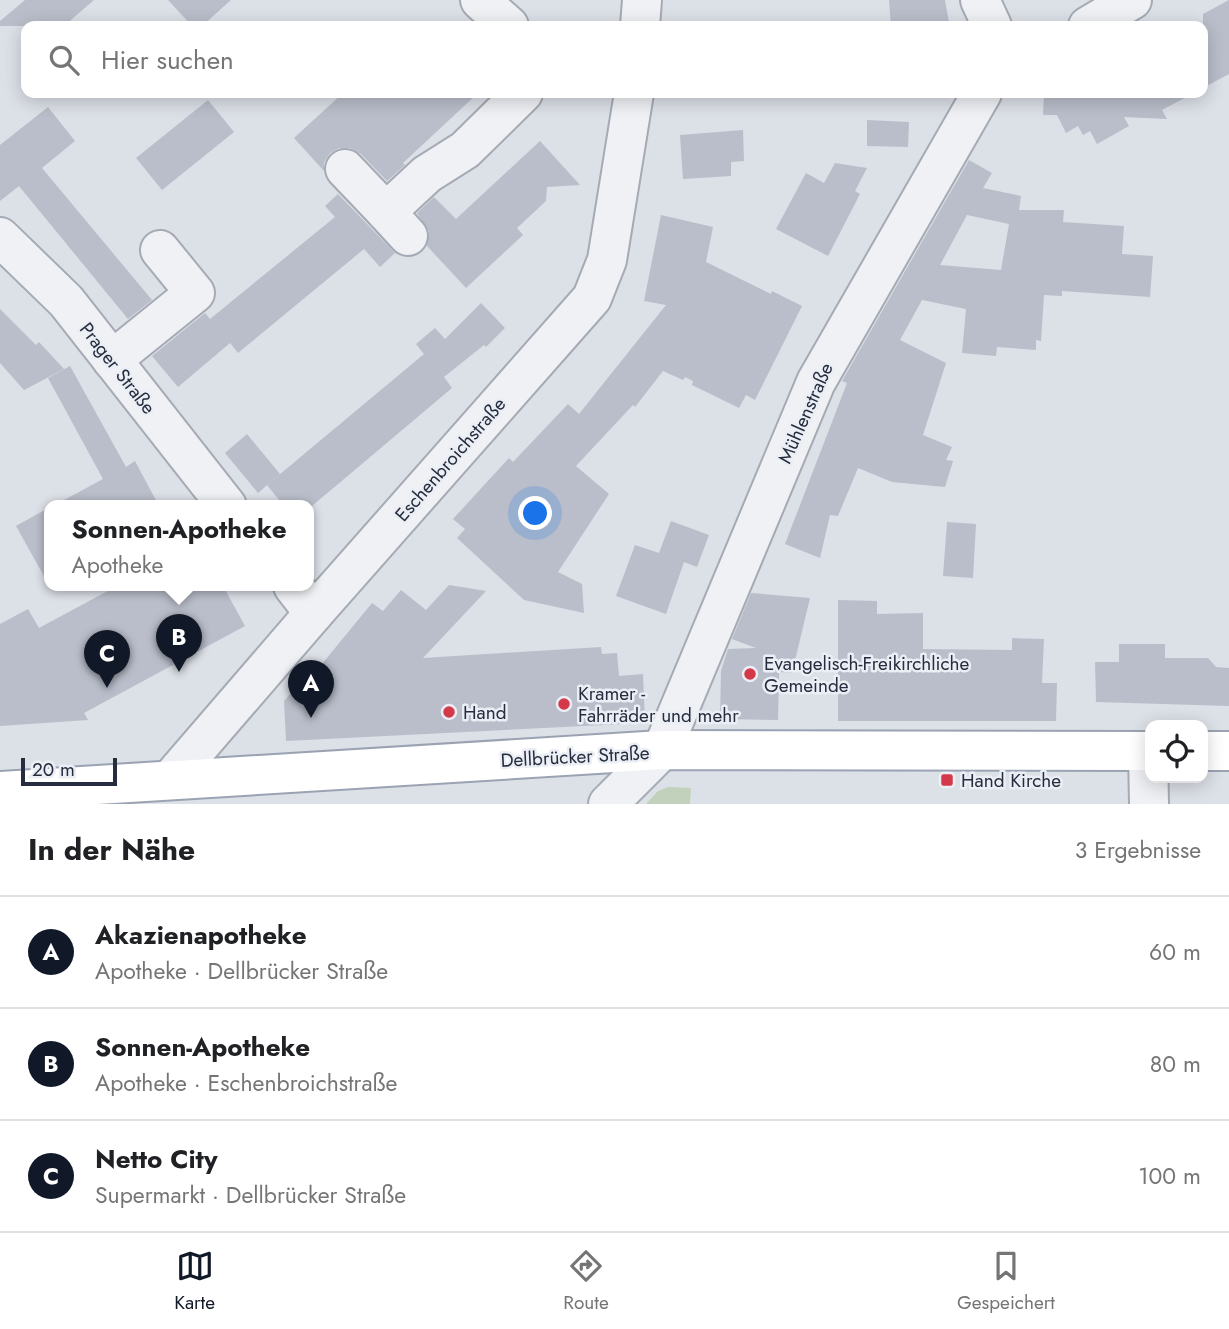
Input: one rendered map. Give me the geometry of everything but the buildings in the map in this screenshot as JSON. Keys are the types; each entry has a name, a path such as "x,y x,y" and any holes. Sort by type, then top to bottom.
{"main road":[{"name":"Dellbrücker Straße","path":"0,791 662,750 1145,751"},
{"path":"1208,751 1229,751"}],"street":[{"path":"480,0 503,21"},
{"path":"640,21 642,0"},
{"path":"980,0 990,21"},
{"path":"1096,21 1132,0"},
{"path":"345,169 397,224 426,174 465,150 518,98"},
{"name":"Eschenbroichstraße","path":"314,589 592,298 607,260 633,98"},
{"name":"Mühlenstraße","path":"662,750 816,382 979,98"},
{"name":"Prager Straße","path":"0,237 66,302 222,500"},
{"path":"112,360 195,293 160,250"},
{"name":"Eschenbroichstraße","path":"170,780 303,600"},
{"path":"608,804 662,750"},
{"path":"1149,783 1149,804"}],"green space":[{"path":"668,787 691,788 690,804 646,804 658,791"}],"place":[{"name":"Sonnen-Apotheke","path":"179,672"},
{"name":"Evangelisch-Freikirchliche Gemeinde","path":"750,674"},
{"name":"Netto City","path":"107,688"},
{"name":"Kramer - Fahrräder und mehr","path":"564,704"},
{"name":"Hand","path":"449,712"},
{"name":"Akazienapotheke","path":"311,718"},
{"name":"Hand Kirche","path":"947,780"}]}
